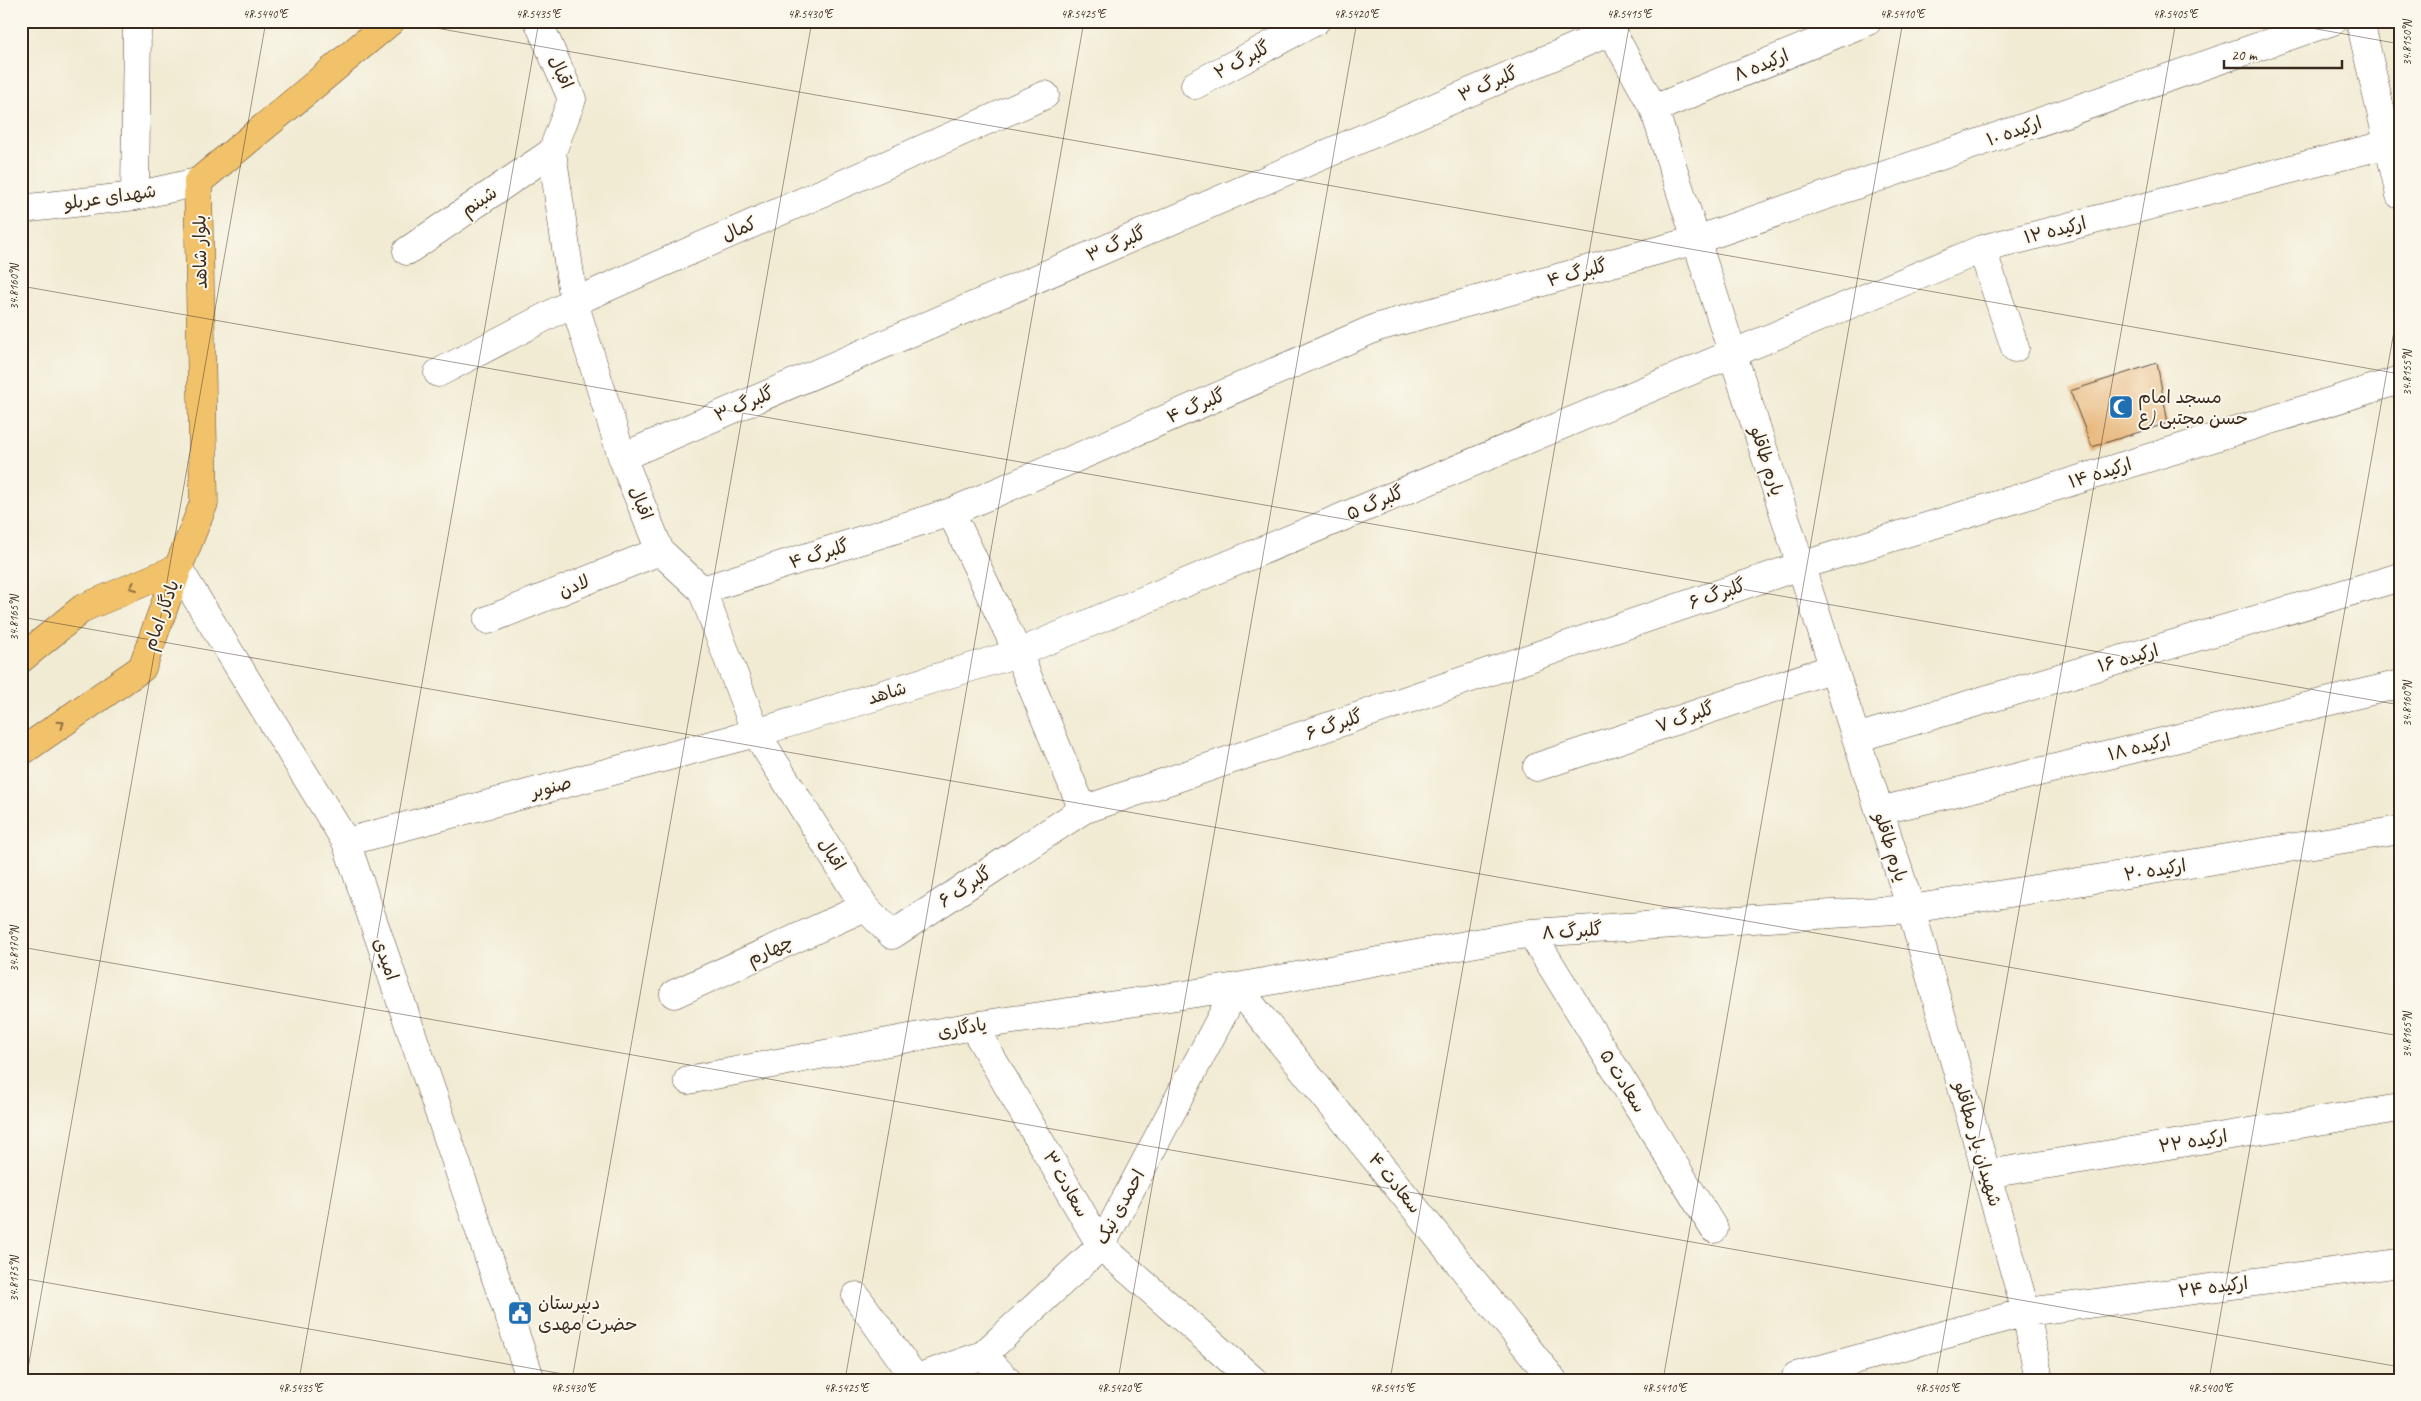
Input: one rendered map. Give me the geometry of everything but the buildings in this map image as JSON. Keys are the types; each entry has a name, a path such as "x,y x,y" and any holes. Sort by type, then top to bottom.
{"main road":[{"path":"198,182 391,21"},
{"name":"بلوار شاهد","path":"178,568 204,503 198,182"},
{"name":"یادگار امام","path":"21,659 83,608 178,568"},
{"name":"یادگار امام","path":"21,752 142,668 178,568"}],"street":[{"name":"اقبال","path":"538,21 572,99 552,152 574,302 622,457 660,551 702,590 756,733 866,907 892,935"},
{"name":"گلبرگ ۲","path":"1195,85 1316,21"},
{"name":"ارکیده ۸","path":"1654,109 1868,21"},
{"name":"ارکیده ۱۰","path":"1696,240 2333,21"},
{"path":"2360,21 2395,142 2400,195"},
{"path":"135,196 137,27"},
{"name":"یارم طاقلو","path":"1608,27 1654,109 1910,909"},
{"name":"گلبرگ ۳","path":"622,457 1608,27"},
{"name":"کمال","path":"438,372 574,302 1045,95"},
{"name":"ارکیده ۱۲","path":"1732,353 1982,249 2395,142"},
{"name":"شبنم","path":"407,251 552,152"},
{"name":"شهدای عربلو","path":"21,210 135,196 198,182"},
{"name":"گلبرگ ۴","path":"702,590 951,512 1378,326 1696,240"},
{"path":"1982,249 2015,348"},
{"name":"گلبرگ ۵","path":"1018,653 1732,353"},
{"name":"ارکیده ۱۴","path":"1800,566 2400,380"},
{"path":"951,512 1018,653 1083,810"},
{"name":"لادن","path":"488,620 660,551"},
{"name":"گلبرگ ۶","path":"892,935 1083,810 1800,566"},
{"name":"امیدی","path":"178,568 346,842 531,1380"},
{"name":"ارکیده ۱۶","path":"1856,738 2400,578"},
{"name":"شاهد","path":"756,733 1018,653"},
{"name":"گلبرگ ۷","path":"1537,767 1833,668"},
{"name":"ارکیده ۱۸","path":"1879,810 2400,684"},
{"name":"صنوبر","path":"346,842 756,733"},
{"name":"ارکیده ۲۰","path":"1910,909 2400,830"},
{"name":"چهارم","path":"674,994 866,907"},
{"name":"گلبرگ ۸","path":"1237,987 1531,933 1910,909"},
{"name":"شهیدان یار مطاقلو","path":"1910,909 2026,1312 2039,1380"},
{"name":"سعادت ۵","path":"1531,933 1714,1229"},
{"name":"یادگاری","path":"688,1080 973,1026 1237,987"},
{"name":"احمدی نیک","path":"913,1379 983,1354 1102,1246 1237,987"},
{"name":"سعادت ۴","path":"1237,987 1553,1380"},
{"name":"سعادت ۳","path":"973,1026 1102,1246 1253,1380"},
{"name":"ارکیده ۲۲","path":"1987,1174 2400,1108"},
{"name":"ارکیده ۲۴","path":"1796,1376 2026,1312 2400,1262"},
{"path":"856,1296 913,1379"},
{"path":"983,1354 1007,1380"}],"place":[{"name":"مسجد امام حسن مجتبی (ع","path":"2121,407"},
{"name":"دبیرستان حضرت مهدی","path":"520,1313"}]}
